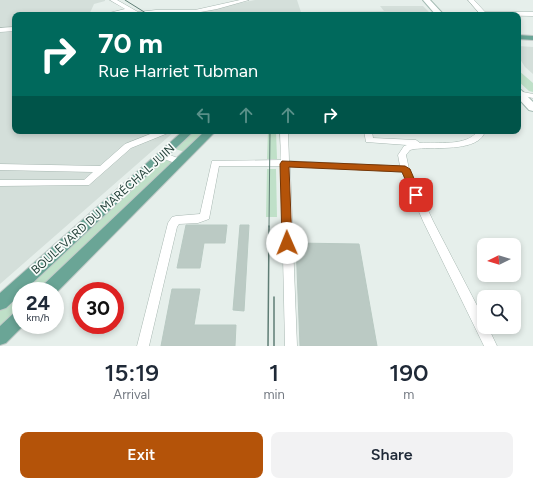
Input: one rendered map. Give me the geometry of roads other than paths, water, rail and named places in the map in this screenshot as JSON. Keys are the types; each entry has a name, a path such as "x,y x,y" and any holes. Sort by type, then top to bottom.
{"main road":[{"path":"426,0 437,12"},
{"path":"521,37 533,38"},
{"path":"521,42 533,43"},
{"path":"521,95 533,108"},
{"name":"BOULEVARD DU MARÉCHAL JUIN","path":"0,303 186,134"},
{"name":"BOULEVARD DU MARÉCHAL JUIN","path":"57,282 208,134"},
{"path":"0,337 12,326"}],"street":[{"path":"113,0 134,12"},
{"path":"146,12 153,10 179,12 196,11 246,0"},
{"path":"470,0 481,12"},
{"path":"119,12 129,10"},
{"path":"521,14 533,14"},
{"path":"0,30 12,29"},
{"path":"521,93 533,96"},
{"path":"0,183 86,183 128,146 158,134"},
{"path":"284,134 291,346"},
{"path":"368,134 369,140 426,144 465,143 474,140 480,134"},
{"path":"381,141 402,155 405,169 428,221 491,346"},
{"path":"402,155 407,148 426,144"},
{"path":"162,155 180,162"},
{"path":"143,346 172,226 176,220 198,220 205,216 215,163 285,164 405,169"},
{"path":"0,168 103,169"}],"tram line":[{"path":"125,0 144,12"},
{"path":"269,227 270,134"},
{"path":"268,346 269,226"},
{"path":"274,297 274,346"}]}
